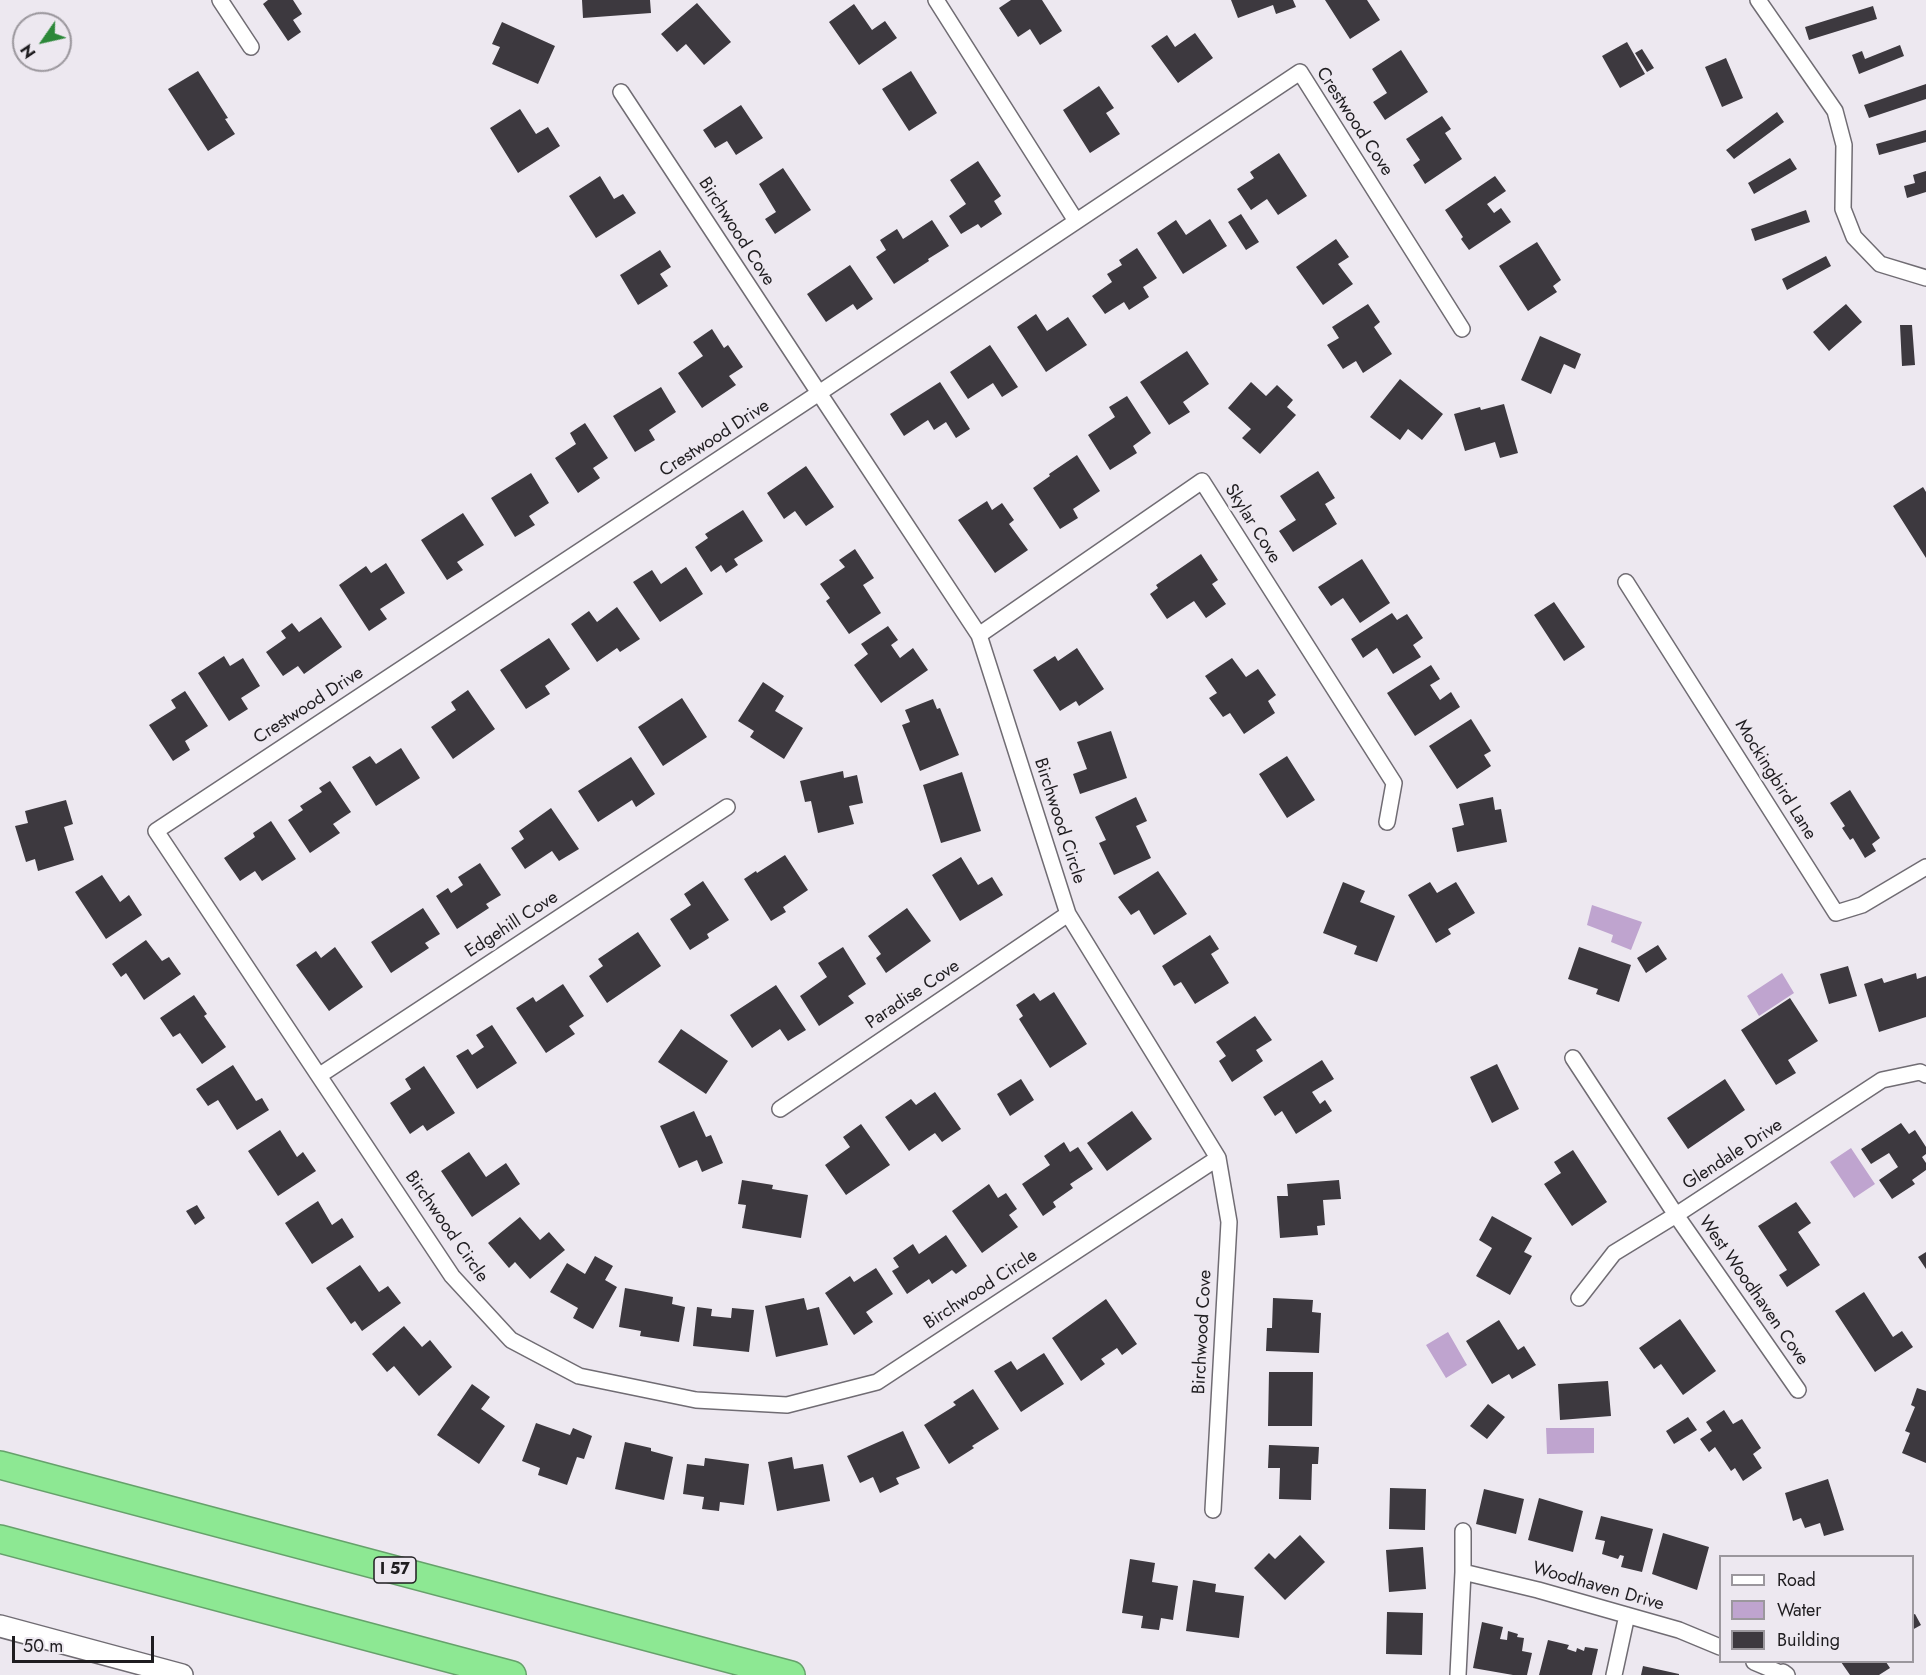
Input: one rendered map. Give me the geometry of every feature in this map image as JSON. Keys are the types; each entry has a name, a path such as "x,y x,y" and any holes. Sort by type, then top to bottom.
{"highway":[{"name":"I 57","path":"0,1465 791,1675"},
{"path":"0,1539 512,1675"}],"street":[{"path":"220,0 251,47"},
{"path":"936,0 1076,221"},
{"path":"1758,0 1835,111 1844,146 1843,209 1854,237 1880,264 1926,278"},
{"name":"Crestwood Cove","path":"1076,221 1300,72 1462,329"},
{"name":"Birchwood Cove","path":"621,92 819,393"},
{"name":"Crestwood Drive","path":"156,831 1076,221"},
{"name":"Birchwood Circle","path":"156,831 452,1276 511,1340 579,1376 696,1400 787,1405 877,1382 1218,1158 1068,914 979,634 819,393"},
{"name":"Skylar Cove","path":"979,634 1202,481 1394,783 1387,822"},
{"name":"Mockingbird Lane","path":"1626,582 1836,913 1862,905 1926,867"},
{"name":"Edgehill Cove","path":"320,1075 727,807"},
{"name":"Paradise Cove","path":"780,1109 1068,914"},
{"name":"West Woodhaven Cove","path":"1573,1058 1676,1215 1798,1390"},
{"name":"Glendale Drive","path":"1579,1298 1614,1253 1882,1080 1920,1072 1926,1075"},
{"name":"Birchwood Cove","path":"1213,1509 1229,1222 1218,1158"},
{"path":"1458,1675 1463,1531"},
{"name":"Woodhaven Drive","path":"1463,1572 1538,1590 1679,1630 1719,1647"},
{"path":"1614,1675 1627,1615"},
{"path":"0,1626 178,1675"},
{"path":"1756,1663 1782,1674"}],"water":[{"path":"1592,905 1642,922 1631,950 1611,942 1613,935 1587,925"},
{"path":"1782,973 1794,993 1759,1016 1747,996"},
{"path":"1851,1148 1875,1184 1854,1198 1830,1162"},
{"path":"1448,1332 1467,1365 1446,1378 1426,1345"},
{"path":"1546,1428 1594,1428 1594,1453 1547,1454"}],"building":[{"path":"268,0 293,0 302,14 293,20 301,32 288,41 263,4"},
{"path":"582,0 650,0 651,13 583,18"},
{"path":"1011,0 1042,0 1062,31 1040,45 1030,29 1018,37 999,8"},
{"path":"1231,0 1293,0 1296,7 1276,14 1273,5 1238,18"},
{"path":"1325,0 1367,0 1380,20 1350,39"},
{"path":"697,3 731,42 704,65 686,44 677,52 661,34"},
{"path":"854,4 872,30 885,21 897,38 859,65 829,22"},
{"path":"1873,6 1877,19 1809,40 1805,27"},
{"path":"502,22 555,46 538,84 492,64 500,47 492,44"},
{"path":"1195,33 1213,58 1178,83 1151,46 1167,35 1175,47"},
{"path":"1627,42 1645,74 1620,88 1602,56"},
{"path":"1900,45 1904,56 1859,74 1852,55 1862,51 1865,59"},
{"path":"1642,49 1654,68 1647,72 1635,53"},
{"path":"1401,50 1428,92 1385,120 1373,102 1387,93 1372,69"},
{"path":"1726,58 1743,98 1722,107 1705,67"},
{"path":"198,71 228,118 225,119 235,134 208,151 168,89"},
{"path":"911,71 937,113 909,131 882,89"},
{"path":"1926,84 1926,99 1869,118 1864,105"},
{"path":"1099,86 1114,108 1106,113 1120,134 1090,153 1063,110"},
{"path":"741,105 763,138 736,155 727,141 715,148 703,130"},
{"path":"520,109 536,134 548,127 560,146 518,173 490,128"},
{"path":"1777,112 1784,122 1734,159 1726,150"},
{"path":"1442,116 1451,129 1445,133 1462,159 1425,184 1413,165 1420,160 1406,139"},
{"path":"1926,130 1926,142 1879,155 1876,144"},
{"path":"1279,153 1307,196 1278,215 1267,199 1251,210 1237,189 1254,178 1250,172"},
{"path":"1790,158 1797,169 1754,194 1748,183"},
{"path":"978,161 1001,196 994,201 1002,214 981,228 978,224 961,234 949,216 966,204 950,180"},
{"path":"783,168 811,210 775,234 765,219 776,212 759,184"},
{"path":"1926,171 1926,192 1907,198 1904,186 1915,183 1913,175"},
{"path":"600,176 614,199 623,194 636,213 596,238 569,196"},
{"path":"1495,176 1506,191 1487,204 1494,213 1501,208 1511,222 1469,250 1445,210"},
{"path":"1806,210 1810,222 1755,241 1751,229"},
{"path":"1241,214 1259,242 1246,250 1228,222"},
{"path":"1210,219 1227,246 1183,274 1157,233 1176,220 1186,235"},
{"path":"932,220 949,246 894,284 876,257 886,250 880,240 897,229 903,239"},
{"path":"1336,239 1349,257 1338,264 1353,284 1323,305 1296,267"},
{"path":"1537,242 1561,280 1553,286 1557,292 1528,311 1499,266"},
{"path":"1137,248 1157,278 1143,287 1149,297 1129,310 1124,302 1105,314 1092,296 1112,282 1107,274 1122,265 1119,260"},
{"path":"660,250 671,267 660,274 668,286 638,305 620,275"},
{"path":"1826,256 1831,266 1787,290 1782,279"},
{"path":"850,265 873,299 857,310 853,304 826,322 807,294"},
{"path":"1368,304 1380,322 1374,327 1392,354 1363,373 1356,361 1343,369 1327,345 1339,338 1332,327"},
{"path":"1846,304 1862,322 1829,351 1813,332"},
{"path":"1036,314 1047,331 1068,317 1087,345 1046,372 1017,327"},
{"path":"1900,325 1912,325 1915,365 1902,366"},
{"path":"712,329 724,348 728,345 743,367 729,376 736,385 702,408 678,373 703,356 693,342"},
{"path":"1540,336 1581,354 1575,369 1564,364 1551,394 1521,380"},
{"path":"990,345 1018,387 1002,397 993,383 968,399 950,372"},
{"path":"1187,351 1209,384 1183,402 1190,412 1169,425 1140,382"},
{"path":"1400,379 1443,414 1422,440 1408,429 1400,440 1370,417"},
{"path":"940,382 970,429 956,438 946,422 934,430 928,420 904,436 890,414"},
{"path":"1251,382 1266,396 1277,385 1293,400 1287,407 1296,415 1260,454 1242,438 1251,429 1228,408"},
{"path":"661,387 676,412 649,430 655,440 635,452 613,416"},
{"path":"1127,396 1151,433 1133,446 1137,453 1110,470 1088,435 1115,417 1109,407"},
{"path":"1504,404 1518,453 1500,458 1495,442 1465,451 1454,414"},
{"path":"585,423 608,458 593,468 600,478 578,493 555,458 576,444 570,433"},
{"path":"1077,455 1100,491 1073,509 1078,518 1060,529 1033,488"},
{"path":"806,466 834,507 806,526 795,511 784,519 767,493"},
{"path":"1318,471 1335,498 1325,504 1337,524 1293,552 1279,531 1296,520 1280,496"},
{"path":"531,473 549,503 529,516 535,525 515,537 491,498"},
{"path":"1923,487 1926,492 1926,558 1893,506"},
{"path":"987,501 992,510 1002,503 1014,520 1009,524 1028,550 995,573 958,520"},
{"path":"743,510 763,541 734,559 738,565 726,573 721,565 711,572 695,547 708,538 705,534"},
{"path":"463,513 484,545 457,562 463,570 447,580 421,540"},
{"path":"855,549 874,578 863,585 881,613 849,634 826,601 830,598 820,584 845,567 839,560"},
{"path":"1201,554 1218,580 1212,584 1226,604 1206,618 1194,601 1167,619 1150,594 1158,588 1156,585"},
{"path":"1362,559 1390,603 1360,623 1343,598 1331,606 1318,587"},
{"path":"386,563 405,593 380,609 387,619 369,631 339,585 366,566 371,573"},
{"path":"686,567 703,594 660,622 633,582 652,570 661,584"},
{"path":"1554,602 1585,647 1564,661 1534,615"},
{"path":"617,607 640,639 620,652 617,648 597,662 571,624 589,611 597,622"},
{"path":"1392,613 1397,620 1407,614 1423,638 1413,645 1421,657 1393,674 1377,648 1363,658 1351,639"},
{"path":"321,617 342,647 304,674 298,666 283,676 266,652 286,638 281,631 292,623 299,632"},
{"path":"888,626 898,640 891,645 900,658 913,648 928,670 881,703 854,665 868,654 861,644"},
{"path":"549,638 570,669 545,686 550,694 526,709 500,670"},
{"path":"1077,648 1104,689 1079,706 1076,701 1060,711 1033,670 1055,656 1058,661"},
{"path":"224,656 230,666 243,658 260,686 241,698 248,709 229,721 198,673"},
{"path":"1232,658 1246,677 1258,669 1276,695 1268,701 1275,713 1244,734 1230,713 1223,717 1209,698 1217,693 1205,676"},
{"path":"1431,665 1440,679 1430,685 1440,700 1451,692 1460,707 1415,736 1387,693"},
{"path":"763,682 784,696 775,711 803,728 784,759 750,737 754,731 738,721"},
{"path":"468,690 495,729 453,759 431,727 456,710 451,702"},
{"path":"185,691 208,726 185,741 190,750 173,761 149,725 176,708 171,700"},
{"path":"682,698 707,737 663,766 638,727"},
{"path":"933,699 937,709 940,708 959,755 920,771 902,725 910,722 905,710"},
{"path":"1471,719 1491,751 1484,755 1491,766 1457,789 1429,746"},
{"path":"1111,731 1127,778 1080,794 1073,774 1087,769 1077,742"},
{"path":"401,748 420,778 376,806 352,767 370,756 376,764"},
{"path":"1287,756 1315,800 1287,818 1259,774"},
{"path":"631,757 655,794 636,807 632,800 598,822 578,791"},
{"path":"843,771 844,778 857,775 863,803 849,806 854,824 818,833 811,801 805,802 800,781"},
{"path":"962,772 981,831 941,843 923,785"},
{"path":"330,781 351,812 333,824 340,833 310,853 288,820 303,810 300,806 322,792 319,788"},
{"path":"1850,790 1880,838 1872,844 1876,851 1865,858 1853,838 1850,840 1842,828 1845,826 1830,803"},
{"path":"1136,797 1147,821 1136,826 1151,858 1114,875 1099,843 1106,840 1095,817"},
{"path":"1493,797 1495,810 1501,809 1507,842 1457,852 1452,828 1464,825 1459,804"},
{"path":"66,800 73,824 64,827 74,860 38,871 35,859 26,862 15,826 28,823 25,811"},
{"path":"551,808 579,849 559,861 552,851 525,869 511,848 524,839 519,831"},
{"path":"271,821 296,859 262,881 255,871 240,881 224,858 255,837 253,833"},
{"path":"785,855 808,890 783,907 786,912 771,921 744,879"},
{"path":"961,857 978,885 992,877 1003,895 960,921 932,875"},
{"path":"480,863 501,895 486,904 489,908 457,929 436,896 448,888 451,893 463,885 458,877"},
{"path":"1158,871 1187,914 1154,935 1139,910 1131,915 1118,897"},
{"path":"102,875 120,902 129,895 142,915 106,939 75,892"},
{"path":"703,881 729,920 707,934 709,938 690,950 670,919 691,905 684,894"},
{"path":"1343,882 1365,891 1360,902 1395,916 1377,962 1354,954 1357,946 1323,933"},
{"path":"1430,882 1437,893 1456,882 1475,913 1448,929 1451,934 1436,943 1408,895"},
{"path":"423,908 440,934 425,943 429,948 391,973 371,942"},
{"path":"907,908 931,941 886,973 876,958 881,954 868,936"},
{"path":"638,932 661,966 607,1003 589,976 603,966 598,959"},
{"path":"1210,935 1219,949 1211,954 1229,983 1195,1004 1181,982 1174,986 1162,966"},
{"path":"146,940 162,961 169,957 181,974 144,1000 126,973 121,977 112,964"},
{"path":"1658,945 1667,959 1646,973 1637,958"},
{"path":"335,947 363,987 329,1011 296,965 316,951 321,958"},
{"path":"843,947 866,984 848,996 854,1003 819,1026 800,996 827,977 818,963"},
{"path":"1579,947 1631,965 1619,1002 1596,994 1598,989 1568,979"},
{"path":"1848,966 1857,996 1829,1004 1820,974"},
{"path":"1916,973 1917,979 1926,976 1926,1017 1879,1032 1864,984 1882,978 1884,983"},
{"path":"563,984 584,1016 569,1026 575,1034 546,1053 516,1008 533,997 536,1002"},
{"path":"776,985 806,1030 788,1041 780,1029 752,1048 730,1015"},
{"path":"1054,992 1087,1044 1050,1068 1019,1019 1023,1016 1016,1005 1034,993 1040,1001"},
{"path":"194,995 207,1014 204,1016 226,1047 202,1064 180,1033 173,1037 160,1018"},
{"path":"1790,998 1818,1041 1788,1060 1796,1073 1776,1085 1741,1030"},
{"path":"1255,1016 1272,1040 1256,1050 1263,1061 1232,1082 1219,1061 1226,1056 1216,1042"},
{"path":"492,1025 517,1063 477,1089 456,1056 468,1049 472,1055 484,1047 476,1035"},
{"path":"681,1029 728,1061 706,1094 658,1062"},
{"path":"1322,1060 1334,1079 1312,1092 1320,1104 1325,1100 1332,1111 1296,1134 1282,1111 1275,1116 1263,1097"},
{"path":"1497,1064 1519,1109 1492,1123 1470,1077"},
{"path":"233,1065 256,1101 262,1098 269,1110 237,1130 218,1100 208,1106 196,1089"},
{"path":"424,1066 455,1113 427,1131 423,1125 410,1134 390,1103 411,1089 405,1079"},
{"path":"1021,1079 1034,1100 1010,1116 997,1094"},
{"path":"1725,1079 1745,1110 1688,1149 1667,1118"},
{"path":"935,1092 961,1129 942,1142 935,1133 909,1151 885,1117 911,1099 916,1105"},
{"path":"694,1111 706,1137 711,1135 723,1163 702,1172 697,1160 679,1168 660,1126"},
{"path":"1132,1111 1152,1139 1107,1171 1087,1143"},
{"path":"1901,1123 1909,1134 1915,1130 1926,1147 1926,1154 1922,1157 1926,1163 1926,1170 1912,1180 1915,1184 1892,1199 1879,1180 1898,1167 1889,1153 1871,1164 1861,1149"},
{"path":"861,1124 890,1165 846,1195 825,1165 850,1147 843,1137"},
{"path":"280,1130 297,1157 303,1152 316,1171 278,1196 248,1151"},
{"path":"1064,1142 1070,1152 1078,1147 1093,1169 1070,1184 1073,1188 1053,1202 1056,1207 1043,1216 1022,1184 1050,1165 1044,1156"},
{"path":"1573,1150 1607,1202 1572,1226 1544,1184 1561,1173 1554,1162"},
{"path":"469,1152 486,1177 506,1163 520,1184 472,1217 441,1171"},
{"path":"742,1180 773,1185 772,1189 808,1195 801,1238 742,1228 746,1205 738,1204"},
{"path":"1339,1180 1341,1199 1323,1200 1325,1225 1317,1226 1318,1235 1280,1238 1277,1196 1288,1196 1287,1184"},
{"path":"989,1184 998,1198 1006,1193 1017,1209 1009,1215 1018,1227 982,1253 952,1211"},
{"path":"318,1201 332,1225 342,1218 354,1237 312,1264 285,1223"},
{"path":"1796,1202 1811,1223 1798,1232 1820,1265 1787,1287 1779,1275 1787,1270 1758,1226"},
{"path":"197,1205 205,1218 195,1225 186,1211"},
{"path":"1492,1216 1532,1238 1524,1252 1532,1256 1510,1295 1476,1276 1492,1248 1479,1240"},
{"path":"520,1217 540,1240 549,1232 565,1250 530,1279 515,1262 509,1268 488,1243"},
{"path":"946,1235 967,1266 956,1274 952,1270 932,1284 929,1279 907,1294 892,1271 899,1267 893,1258 913,1244 919,1254"},
{"path":"1926,1252 1926,1269 1918,1257"},
{"path":"595,1256 613,1266 605,1280 617,1287 593,1329 573,1318 578,1308 550,1292 567,1263 585,1274"},
{"path":"360,1265 379,1292 388,1286 401,1303 362,1331 355,1321 351,1324 326,1288"},
{"path":"876,1268 893,1294 866,1312 873,1322 854,1335 825,1293 850,1276 854,1282"},
{"path":"625,1288 673,1297 672,1304 685,1307 679,1342 640,1336 641,1331 619,1327"},
{"path":"1864,1292 1893,1337 1902,1331 1913,1347 1875,1372 1835,1311"},
{"path":"804,1298 807,1310 819,1307 828,1345 776,1357 765,1306"},
{"path":"1273,1298 1313,1300 1312,1312 1321,1313 1319,1353 1266,1351 1267,1328 1272,1328"},
{"path":"1106,1299 1137,1344 1122,1355 1117,1348 1101,1359 1105,1364 1081,1381 1052,1338"},
{"path":"697,1307 712,1309 711,1316 731,1318 732,1308 754,1310 749,1352 693,1346"},
{"path":"1680,1319 1716,1371 1683,1395 1661,1364 1654,1369 1639,1348"},
{"path":"1499,1320 1518,1350 1524,1346 1536,1365 1512,1379 1509,1374 1492,1384 1466,1341"},
{"path":"404,1326 422,1347 430,1340 452,1367 419,1396 394,1366 387,1372 372,1354"},
{"path":"1044,1353 1064,1384 1021,1412 994,1371 1011,1361 1017,1370"},
{"path":"1269,1372 1313,1372 1312,1426 1268,1426"},
{"path":"1608,1381 1611,1416 1560,1420 1558,1384"},
{"path":"472,1384 490,1397 481,1409 505,1426 479,1464 437,1435"},
{"path":"1917,1388 1926,1391 1926,1463 1902,1453 1910,1433 1905,1431 1915,1407 1911,1405"},
{"path":"973,1389 999,1429 949,1464 924,1425 956,1405 953,1402"},
{"path":"1488,1404 1505,1417 1487,1439 1470,1426"},
{"path":"1724,1410 1733,1424 1742,1419 1761,1448 1753,1454 1762,1468 1743,1481 1735,1468 1731,1471 1715,1447 1709,1452 1700,1439 1712,1431 1706,1422"},
{"path":"1688,1417 1697,1430 1674,1444 1666,1431"},
{"path":"536,1423 570,1435 573,1428 592,1436 584,1459 577,1457 567,1485 538,1475 540,1468 522,1461"},
{"path":"903,1431 920,1468 896,1478 899,1484 880,1493 873,1477 860,1483 847,1456"},
{"path":"625,1442 651,1448 651,1451 673,1457 664,1500 615,1489"},
{"path":"1269,1445 1319,1447 1318,1464 1312,1464 1311,1500 1279,1499 1280,1468 1268,1468"},
{"path":"792,1457 794,1469 823,1464 830,1501 777,1511 768,1462"},
{"path":"705,1458 749,1464 744,1505 720,1502 719,1511 702,1509 704,1497 683,1494 687,1464 704,1466"},
{"path":"1828,1479 1844,1530 1824,1536 1820,1523 1805,1528 1801,1518 1793,1521 1785,1493"},
{"path":"1390,1488 1426,1489 1425,1530 1389,1529"},
{"path":"1484,1489 1524,1499 1516,1534 1476,1524"},
{"path":"1539,1498 1583,1511 1573,1552 1528,1540"},
{"path":"1601,1516 1653,1529 1642,1572 1621,1567 1624,1556 1620,1555 1618,1559 1602,1554 1605,1541 1595,1539"},
{"path":"1663,1533 1709,1547 1697,1590 1652,1574"},
{"path":"1300,1535 1325,1562 1285,1600 1254,1568 1269,1553 1275,1559"},
{"path":"1423,1547 1426,1589 1389,1592 1386,1550"},
{"path":"1130,1559 1155,1563 1152,1582 1178,1586 1173,1620 1161,1618 1159,1630 1141,1628 1143,1616 1122,1613"},
{"path":"1193,1580 1216,1584 1215,1592 1244,1596 1239,1638 1186,1631"},
{"path":"1387,1612 1423,1613 1422,1655 1386,1654"},
{"path":"1914,1614 1921,1625 1914,1629"},
{"path":"1482,1622 1503,1627 1500,1639 1507,1640 1508,1631 1518,1634 1517,1637 1524,1638 1522,1651 1532,1653 1527,1675 1473,1668"},
{"path":"1548,1640 1569,1645 1567,1649 1576,1652 1577,1648 1584,1651 1585,1647 1598,1649 1592,1675 1539,1675"},
{"path":"1842,1663 1887,1663 1890,1668 1879,1675 1850,1675"},
{"path":"1643,1666 1679,1674 1679,1675 1641,1675"}]}
